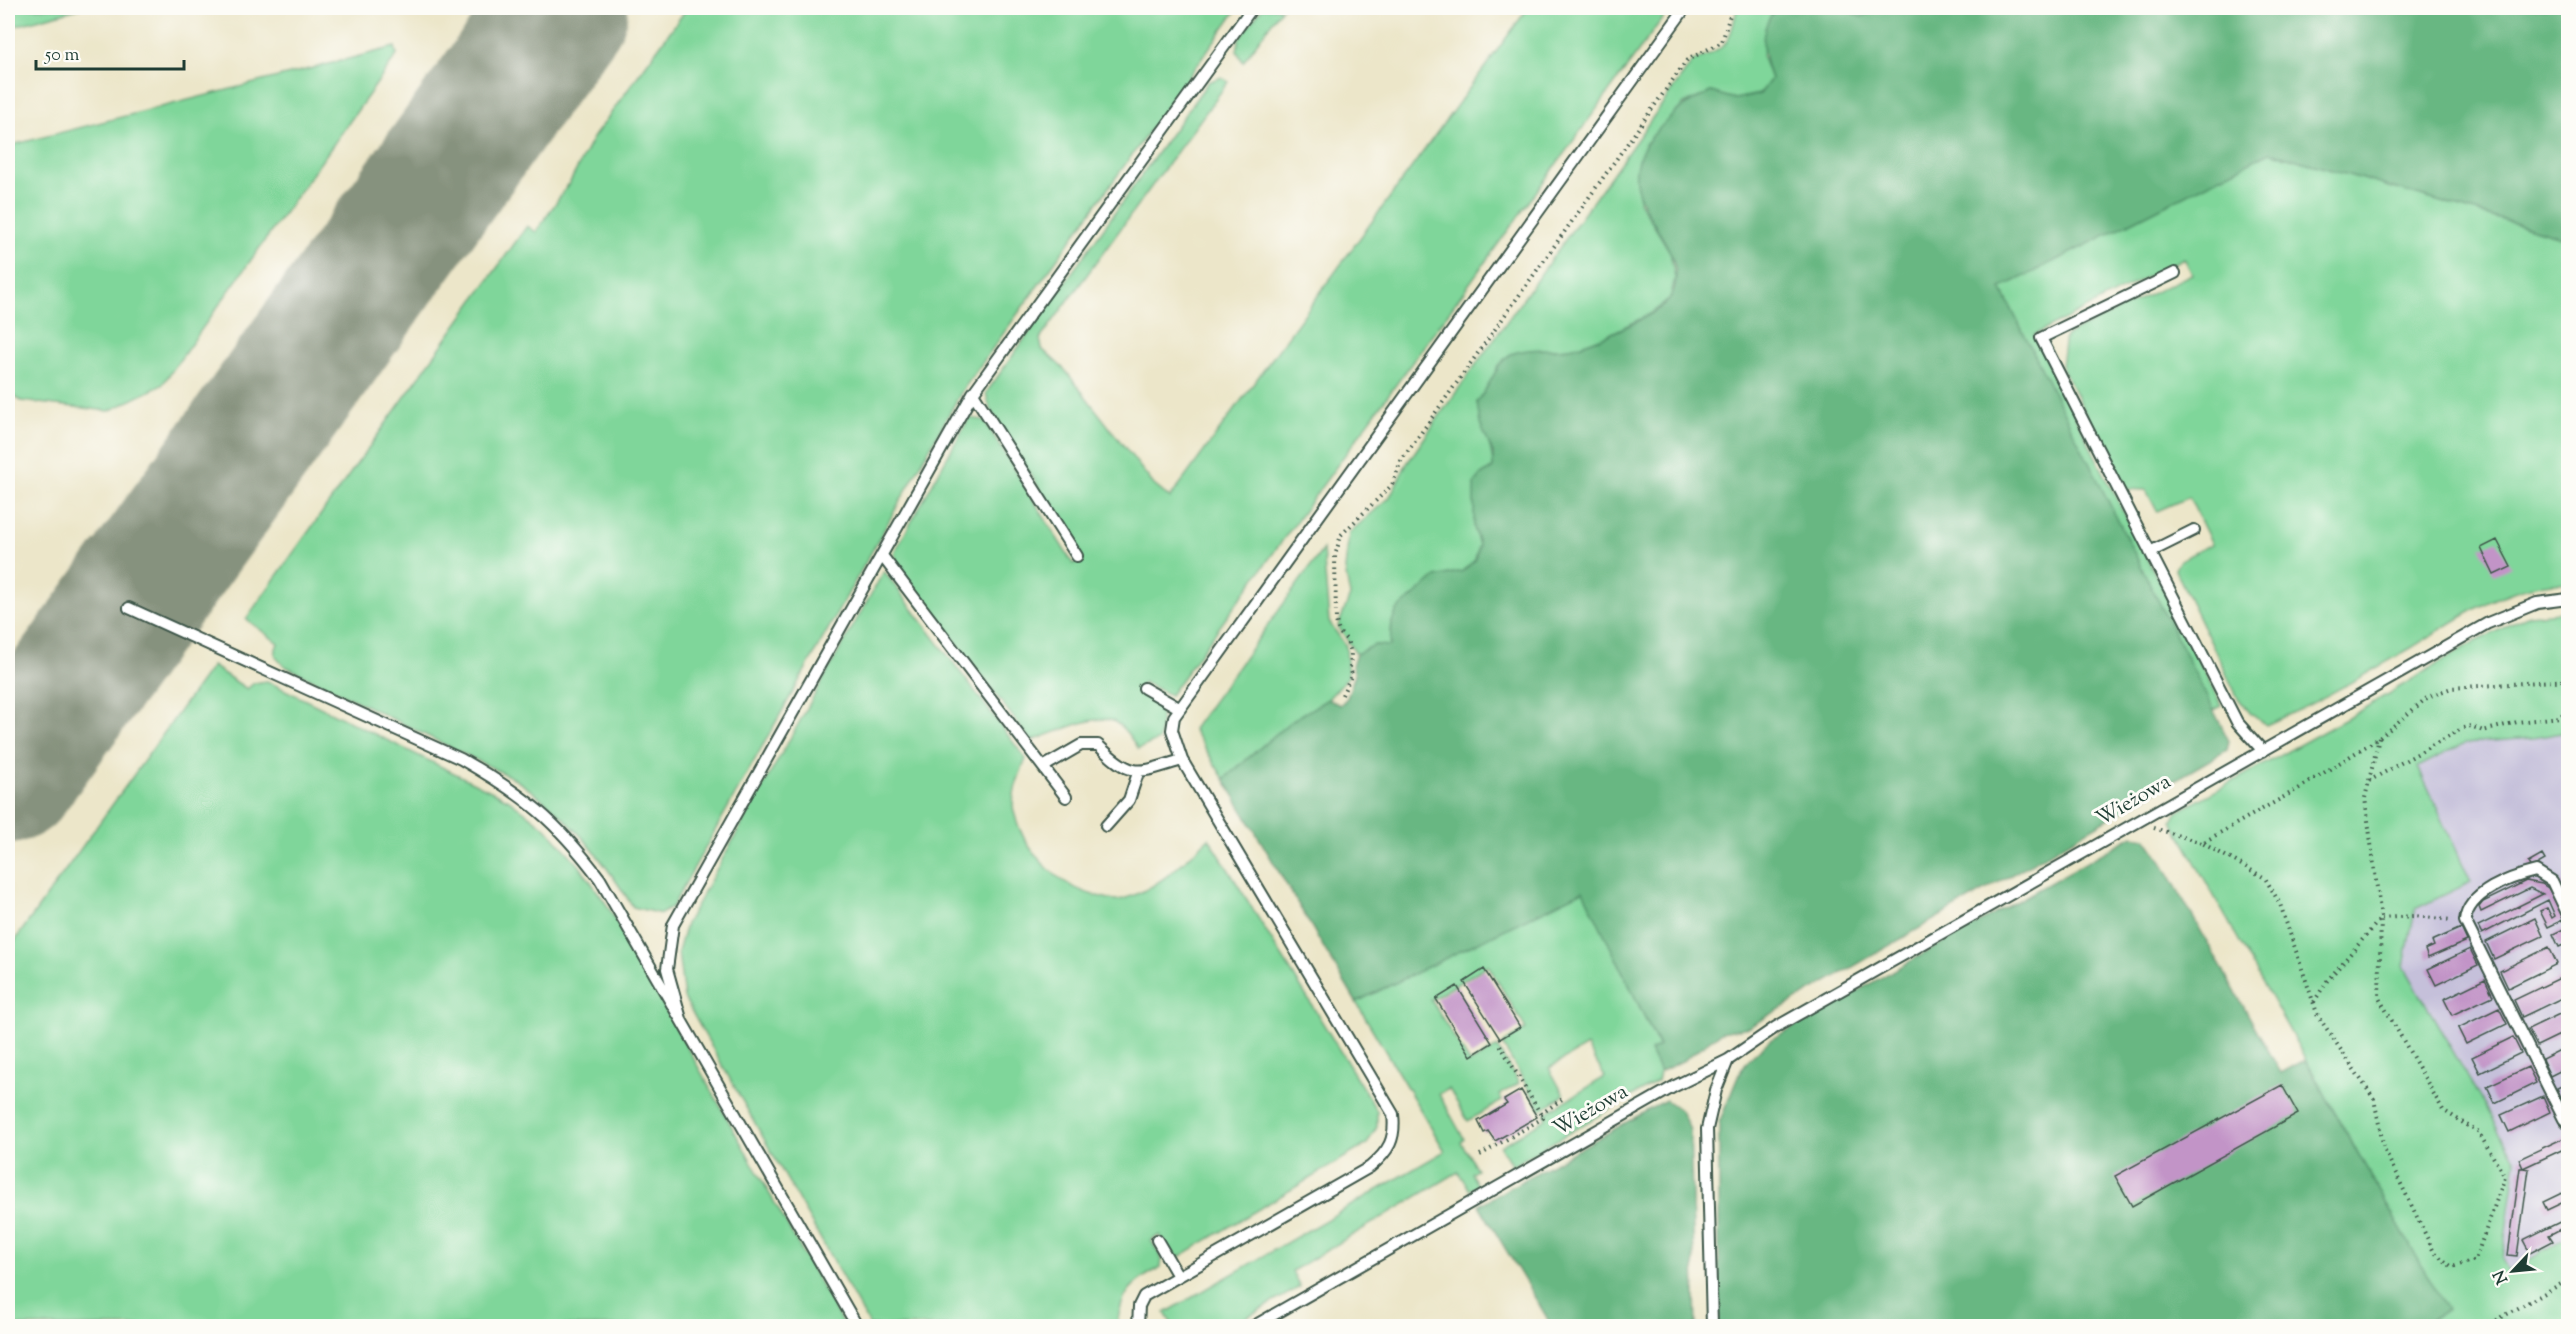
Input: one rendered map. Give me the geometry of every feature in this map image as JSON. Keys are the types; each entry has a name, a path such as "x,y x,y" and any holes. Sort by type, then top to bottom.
{"lane":[{"path":"681,1019 667,969 673,925 973,393 1252,8"},
{"path":"1138,1326 1139,1306 1144,1296 1370,1167 1385,1155 1395,1131 1393,1114 1182,760 1172,730 1174,717 1685,8"},
{"path":"2175,273 2041,338 2237,722 2263,751"},
{"path":"973,393 1077,556"},
{"path":"2150,552 2194,530"},
{"path":"882,557 1066,797"},
{"name":"Wieżowa","path":"1254,1326 1675,1086 1728,1060 1776,1027 2488,623 2537,603 2568,599"},
{"path":"129,608 460,759 505,784 535,806 573,842 600,879 857,1326"},
{"path":"1144,688 1179,708"},
{"path":"1043,767 1081,745 1098,745 1118,765 1138,773 1182,760"},
{"path":"1106,826 1129,800 1138,773"},
{"path":"2568,915 2552,881 2546,874 2536,871 2523,874 2475,898 2466,911 2465,921 2568,1123"},
{"path":"1712,1326 1707,1129 1716,1090 1728,1060"},
{"path":"1157,1240 1178,1276"}],"path":[{"path":"1342,695 1351,678 1352,652 1347,640 1336,627 1335,556 1341,535 1392,486 1401,461 1687,60 1722,42 1731,8"},
{"path":"2202,843 2298,789 2379,738 2428,697 2451,688 2568,680"},
{"path":"2369,781 2463,728 2494,730 2517,722 2560,717 2568,708"},
{"path":"2136,822 2202,843 2265,878 2280,904 2318,1016 2374,1099 2384,1149 2434,1252 2452,1267 2475,1260 2505,1177 2479,1133 2443,1110 2379,998 2381,918 2365,798 2379,738"},
{"path":"2314,1002 2327,981 2381,918 2414,916 2465,921"},
{"path":"1480,1155 1544,1118 1500,1045"},
{"path":"1541,1114 1566,1097"},
{"path":"2486,1326 2568,1280"}],"shaded area":[{"path":"2568,732 2568,1237 2508,1272 2502,1259 2516,1161 2404,966 2415,909 2415,769 2465,743 2532,738"}],"green space":[{"path":"8,8 81,8 8,28"},
{"path":"687,8 1238,8 962,391 672,907 661,914 633,907 608,869 580,835 550,805 532,791 513,778 285,666 276,656 278,643 246,619 527,226 536,232 570,182 593,138"},
{"path":"1262,8 1282,8 1243,62 1237,51 1239,39"},
{"path":"1528,8 1670,8 1170,695 1143,682 1139,691 1154,702 1160,711 1159,740 1138,749 1121,726 1105,719 1084,722 1031,741 899,567 894,553 969,418 984,420 1073,564 1083,559 990,409 986,393 1208,82 1222,77 1228,82 1040,339 1042,349 1065,370 1154,485 1170,498"},
{"path":"1737,8 1777,8 1772,13 1762,55 1771,79 1760,94 1735,99 1711,92 1684,104 1645,144 1639,201 1670,252 1675,278 1670,299 1650,314 1606,336 1573,348 1532,350 1498,366 1488,390 1477,402 1491,452 1493,468 1481,475 1474,527 1479,545 1475,560 1463,571 1436,577 1392,622 1390,646 1375,645 1356,654 1338,626 1350,596 1345,569 1349,533 1389,498 1406,465 1442,412 1693,61 1713,53 1725,43 1732,29"},
{"path":"1777,8 1840,8 1862,17 1876,8 2568,8 2568,239 2270,152 2001,288 2229,741 2227,750 1749,1027 1721,1032 1684,1060 1660,1072 1650,1051 1659,1046 1583,891 1356,1002 1224,779 1291,721 1328,699 1340,705 1347,698 1355,674 1352,666 1356,654 1375,645 1390,646 1392,622 1397,610 1436,577 1463,571 1475,560 1479,545 1474,527 1474,484 1481,475 1493,468 1493,453 1480,424 1477,402 1501,363 1511,354 1518,352 1574,347 1596,339 1642,319 1665,304 1671,297 1676,276 1672,256 1641,199 1636,179 1639,158 1654,134 1674,114 1694,100 1711,92 1735,99 1760,94 1771,79 1765,60 1764,33 1766,24"},
{"path":"1840,8 1876,8 1862,17"},
{"path":"395,47 397,55 162,385 109,411 21,401 8,391 8,146"},
{"path":"2270,152 2568,239 2568,583 2526,588 2505,595 2466,614 2339,689 2266,725 2251,714 2238,698 2175,569 2180,560 2212,544 2189,497 2157,511 2146,490 2124,489 2061,365 2065,336 2192,274 2184,258 2034,335 2222,706 2212,711 2001,288"},
{"path":"1323,549 1329,622 1346,646 1348,677 1328,699 1291,721 1224,779 1193,729"},
{"path":"884,571 1026,759 1014,792 1013,805 1019,827 1034,854 1056,876 1069,884 1097,896 1119,900 1157,883 1209,838 1377,1111 1377,1127 1367,1144 1179,1257 1171,1253 1160,1235 1151,1240 1162,1259 1161,1267 1142,1278 1130,1290 1121,1305 1117,1326 870,1326 684,998 678,952 686,924"},
{"path":"2568,611 2568,732 2532,738 2465,743 2418,767 2471,882 2415,909 2404,966 2516,1161 2502,1259 2508,1272 2568,1237 2568,1326 2419,1326 2446,1310 2172,821 2177,812 2348,718 2469,645 2529,615"},
{"path":"212,666 247,689 254,683 267,681 509,800 546,828 579,865 607,905 844,1326 8,1326 8,950"},
{"path":"2133,836 2146,838 2158,855 2281,1073 2305,1060 2447,1310 2419,1326 1719,1326 1719,1123 1739,1074 1747,1061 1770,1040"},
{"path":"1583,890 1659,1047 1650,1051 1660,1072 1658,1081 1512,1166 1500,1146 1546,1119 1544,1114 1605,1077 1587,1046 1549,1068 1564,1095 1541,1110 1502,1044 1526,1029 1488,965 1431,1000 1470,1063 1497,1047 1519,1083 1499,1095 1502,1101 1468,1121 1449,1089 1439,1094 1464,1139 1461,1142 1477,1169 1471,1173 1478,1186 1470,1190 1458,1172 1292,1271 1300,1287 1231,1326 1173,1326 1165,1313 1445,1151 1356,1002"},
{"path":"1666,1100 1681,1111 1690,1130 1696,1326 1552,1326 1479,1205"}],"building":[{"path":"2497,540 2511,567 2494,575 2481,548"},
{"path":"2542,855 2545,860 2531,868 2528,863"},
{"path":"2526,881 2542,884 2548,888 2565,919 2548,927 2540,911 2547,908 2552,918 2555,916 2548,900 2482,934 2478,926 2543,894 2530,888 2481,912 2479,907 2483,902"},
{"path":"2568,881 2568,898 2561,884"},
{"path":"2535,918 2543,936 2494,959 2486,942"},
{"path":"2568,927 2568,943 2559,947 2553,934"},
{"path":"2461,928 2467,941 2428,958 2425,950 2434,946 2432,941"},
{"path":"2549,947 2557,964 2508,988 2500,971"},
{"path":"2470,949 2478,965 2436,985 2428,969"},
{"path":"1484,969 1520,1027 1500,1039 1464,982"},
{"path":"2562,977 2568,995 2522,1017 2514,1000"},
{"path":"2485,979 2493,996 2452,1015 2444,999"},
{"path":"1457,986 1492,1043 1471,1056 1436,999"},
{"path":"2499,1008 2507,1024 2466,1044 2458,1028"},
{"path":"2568,1010 2568,1031 2537,1046 2528,1029"},
{"path":"2513,1037 2521,1053 2480,1073 2472,1057"},
{"path":"2568,1046 2568,1067 2550,1076 2542,1059"},
{"path":"2528,1067 2536,1083 2495,1103 2487,1086"},
{"path":"2568,1083 2568,1104 2565,1106 2557,1088"},
{"path":"2282,1085 2298,1114 2132,1206 2115,1176"},
{"path":"1521,1090 1537,1117 1495,1141 1488,1131 1484,1133 1478,1121 1507,1104 1504,1100"},
{"path":"2543,1096 2550,1112 2509,1132 2501,1115"},
{"path":"2566,1137 2568,1147 2523,1168 2519,1159"},
{"path":"2520,1168 2529,1169 2517,1256 2508,1255"},
{"path":"2568,1190 2568,1200 2547,1210 2543,1202"},
{"path":"2568,1218 2568,1225 2549,1235 2553,1241 2530,1253 2523,1240"}],"runway":[{"path":"8,776 561,8"}]}
